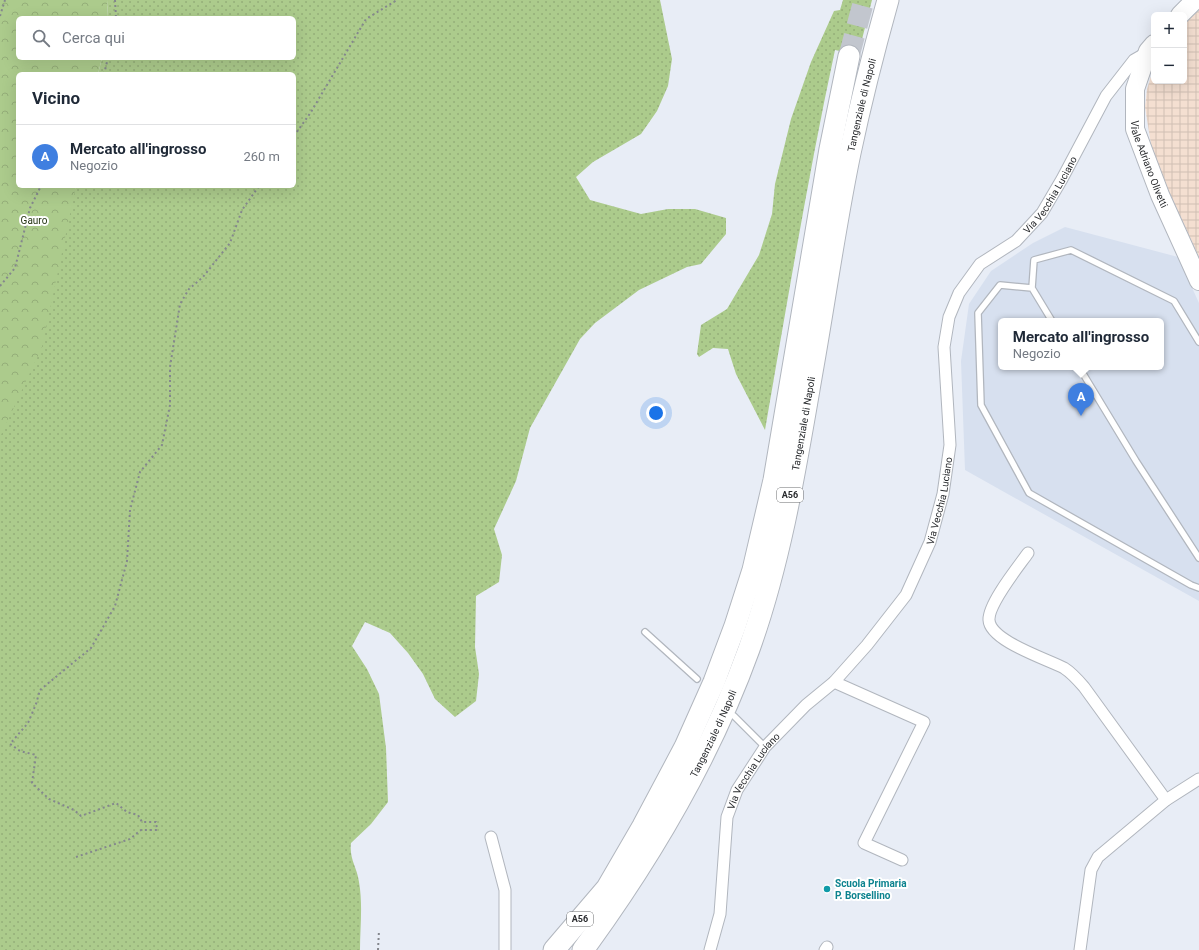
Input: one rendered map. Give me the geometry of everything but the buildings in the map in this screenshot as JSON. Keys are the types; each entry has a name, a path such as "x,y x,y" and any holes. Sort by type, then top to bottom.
{"highway":[{"name":"Tangenziale di Napoli","path":"583,950 621,898 660,836 703,756 749,649 771,575 793,485 850,153 871,62 888,0"},
{"name":"Tangenziale di Napoli","path":"554,950 607,888 644,826 686,747 714,682 735,626 753,570 774,480 830,149 849,56"}],"main road":[{"path":"1183,12 1195,0"},
{"name":"Viale Adriano Olivetti","path":"1151,48 1135,89 1135,129 1160,195 1199,281"}],"street":[{"name":"Via Vecchia Luciano","path":"710,950 720,914 727,817 737,790 765,748 806,705 834,682 867,645 906,595 930,542 943,494 950,445 944,347 949,317 959,293 980,264 1016,241 1042,213 1062,179 1106,96 1134,60 1151,48"},
{"path":"1028,552 996,599 989,620 993,631 1010,643 1064,669 1074,676 1084,687 1166,800"},
{"path":"834,682 924,722 864,843 902,860"},
{"path":"1080,950 1091,870 1098,857 1166,800 1199,779"},
{"path":"491,838 505,890 505,950"}],"lane":[{"path":"1050,318 1032,288 1034,260 1071,250 1174,301 1199,342"},
{"path":"1032,288 1000,284 978,313 981,405 1028,493 1191,585 1199,588"},
{"path":"1081,370 1136,461 1199,558"},
{"path":"645,632 697,679"},
{"path":"734,716 765,748"}],"path":[{"path":"0,16 5,0"},
{"path":"114,0 116,16"},
{"path":"296,133 311,112 366,19 397,0"},
{"path":"104,72 108,60"},
{"path":"0,286 15,268 30,208 40,188"},
{"path":"76,857 130,839 141,830 157,830 156,822 142,822 138,815 127,812 116,803 81,816 74,810 49,799 32,783 36,755 20,751 10,744 28,723 40,690 91,648 115,606 127,561 130,510 140,472 162,445 170,405 170,367 180,304 189,290 203,277 230,243 242,210 258,188"},
{"path":"378,950 379,930"}],"shaded area":[{"path":"1199,10 1199,257 1153,157 1145,107 1147,89 1151,76 1151,84 1187,84 1187,20"},
{"path":"1065,227 1178,257 1199,303 1199,601 965,470 961,361 969,304 991,271 1033,243"}],"green space":[{"name":"Gauro","path":"0,0 107,0 108,16 16,16 16,60 102,60 98,72 16,72 16,188 76,188 42,347 0,437"},
{"path":"107,0 660,0 672,59 668,86 657,111 641,134 593,162 576,177 590,200 641,214 668,209 695,209 726,218 726,234 701,264 687,267 639,290 595,323 580,339 530,428 516,481 494,529 502,555 499,582 476,596 475,647 479,674 476,701 455,717 435,699 423,674 408,653 390,633 365,622 352,646 367,669 379,694 386,748 388,802 371,824 351,843 351,854 358,877 360,891 360,950 0,950 0,428 75,188 296,188 296,72 98,72 102,60 296,60 296,16 108,16"},
{"path":"843,0 872,0 858,55 835,50 807,192 765,430 736,374 728,349 713,348 699,357 697,354 701,325 727,309 759,255 772,214 775,184 791,119 811,62 834,11 840,10"}],"tunnel":[{"path":"849,56 864,0"}],"place":[{"name":"Mercato all'ingrosso","path":"1081,416"},
{"name":"Scuola Primaria P. Borsellino","path":"827,889"}]}
